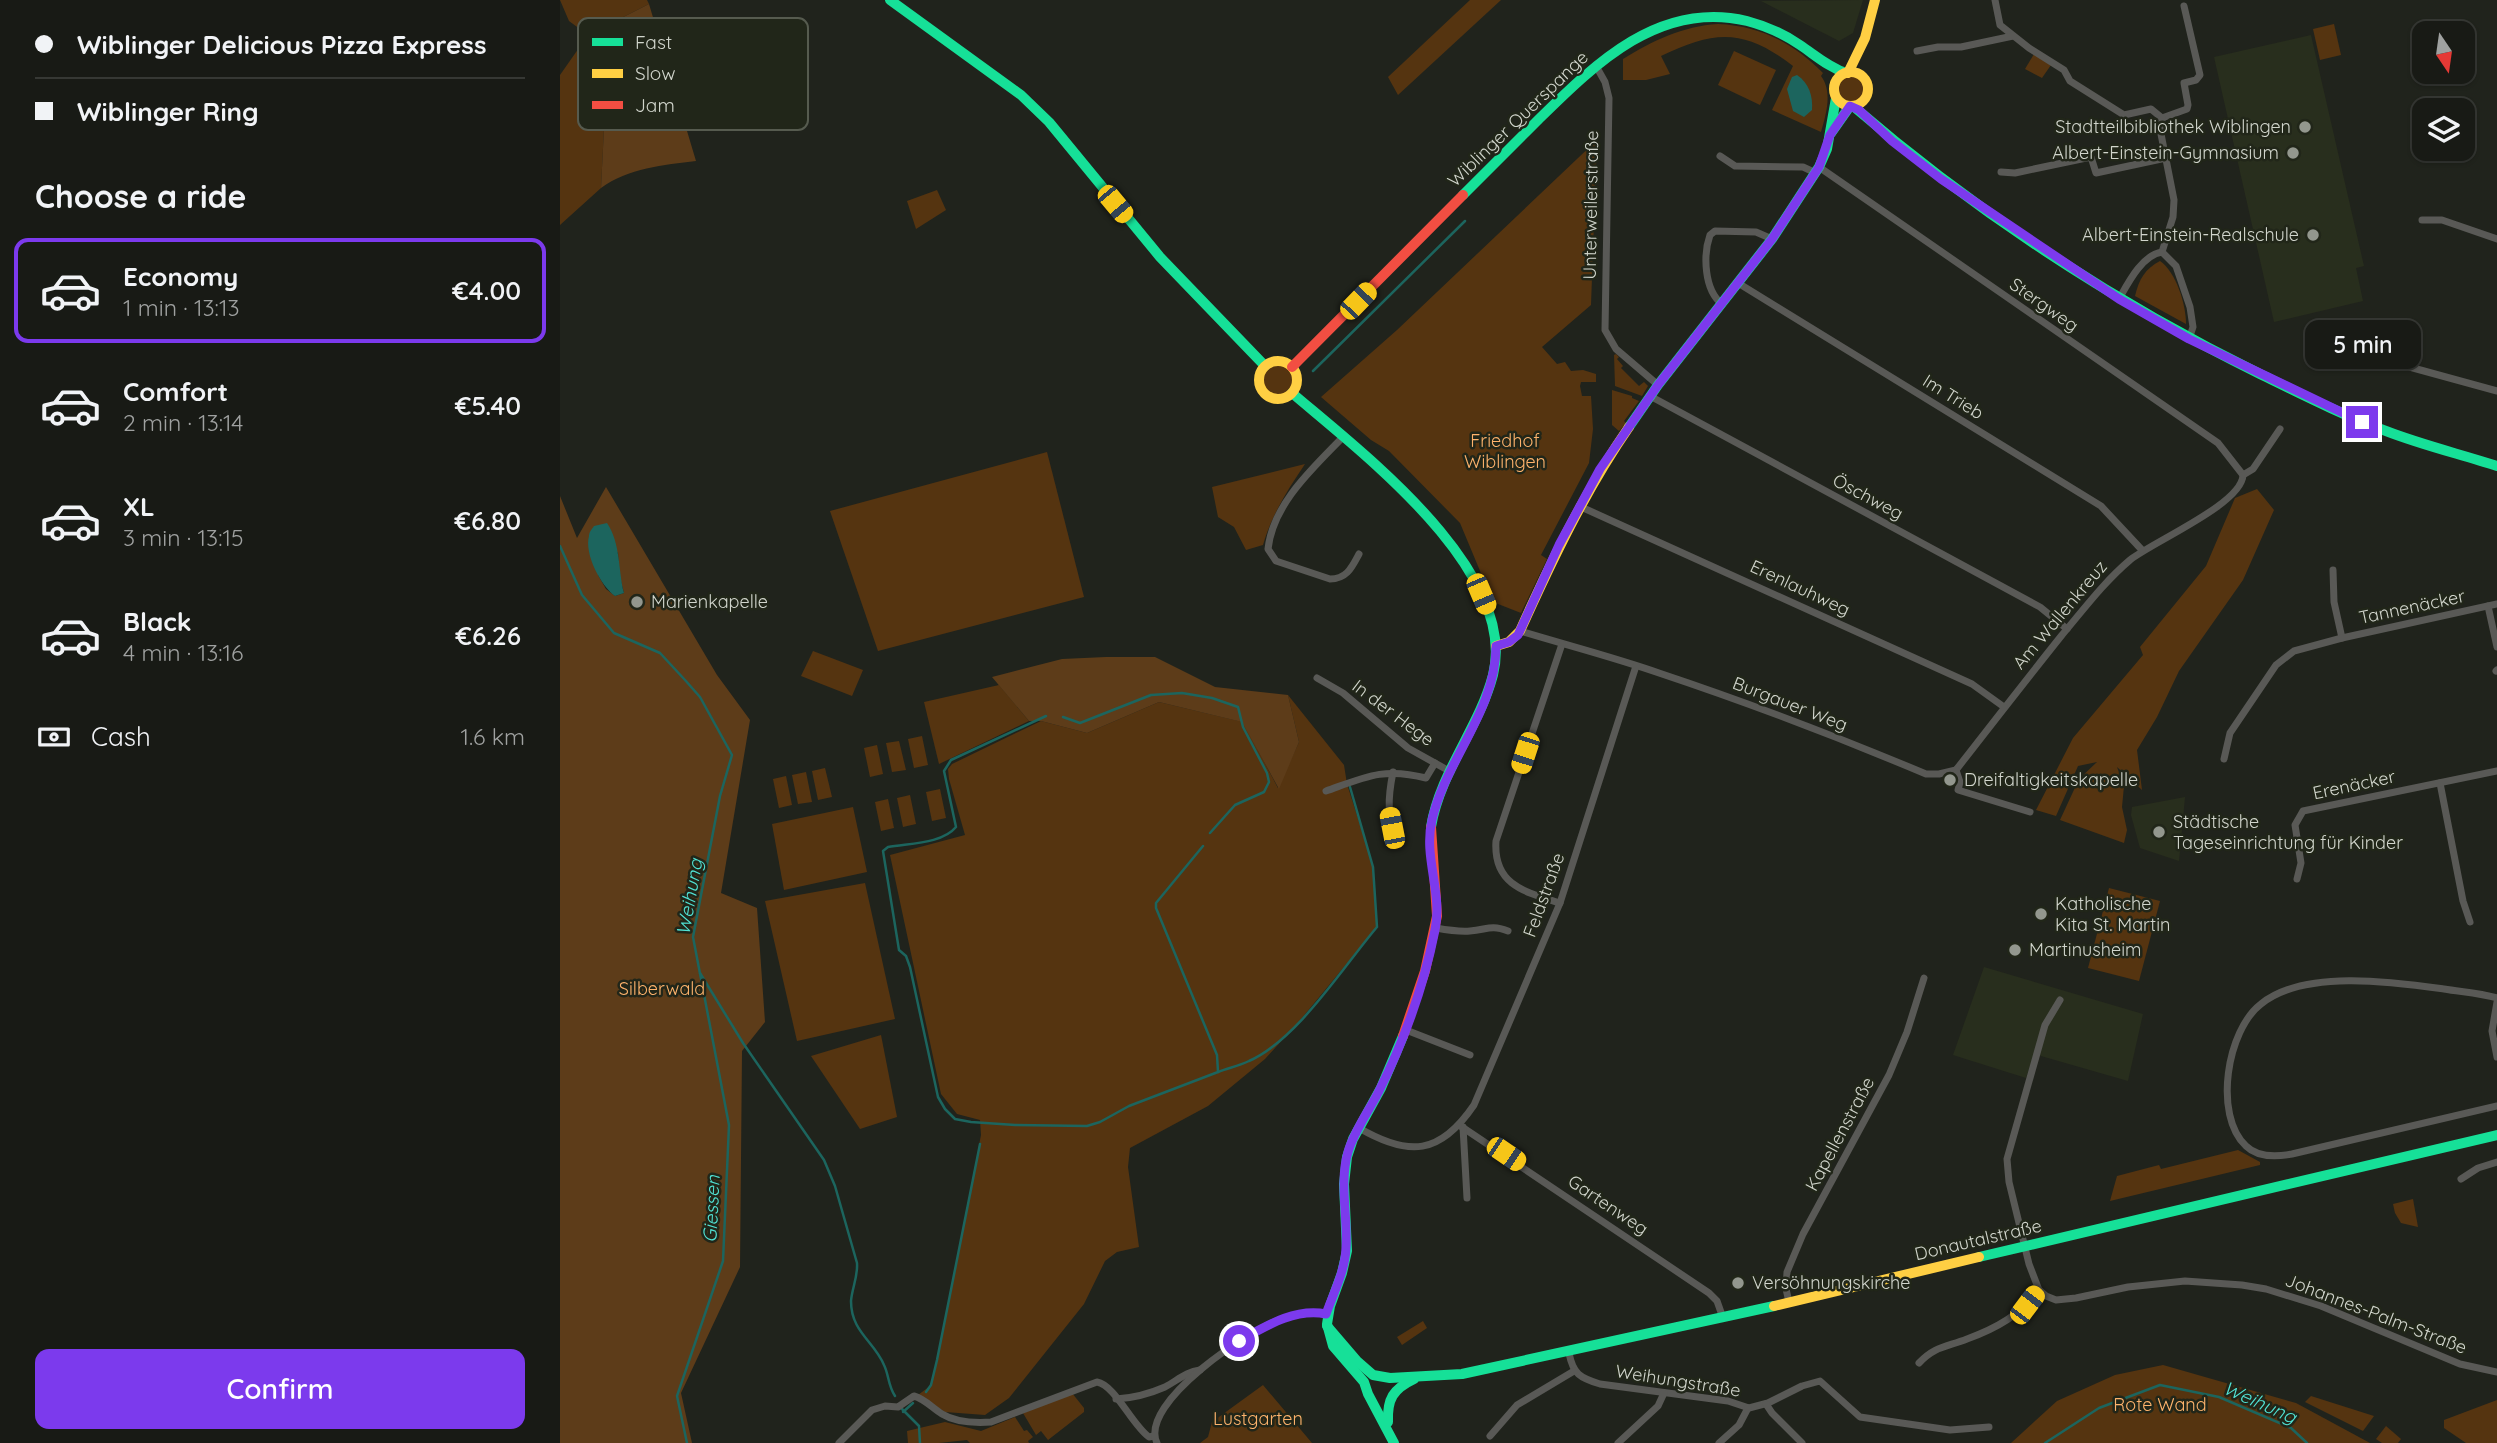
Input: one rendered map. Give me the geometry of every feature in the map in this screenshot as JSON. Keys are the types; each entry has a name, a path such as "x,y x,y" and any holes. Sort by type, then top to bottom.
{"main road":[{"path":"890,0 1021,95 1049,122 1160,257 1265,366"},
{"path":"1496,642 1509,642 1520,631 1555,552 1605,462 1658,385 1772,239 1818,170 1830,135 1836,98 1835,85 1839,78 1847,73 1865,38 1875,0"},
{"name":"Wiblinger Querspange","path":"1292,367 1596,66 1651,30 1684,19 1709,15 1748,21 1784,34 1815,57 1847,73"},
{"path":"1864,78 1865,38"},
{"name":"Wiblinger Querspange","path":"1815,57 1835,85"},
{"path":"1830,135 1852,106 1861,103 1866,97 1868,85 1864,78 1856,73 1847,73"},
{"path":"1866,97 1884,132"},
{"path":"1836,98 1842,104 1852,106 1941,179 2119,299 2189,339 2336,411 2388,432 2497,466"},
{"path":"1282,361 1292,367 1297,377 1292,393 1281,399 1265,394 1259,384 1259,377 1265,366 1282,361"},
{"path":"1292,393 1418,504 1439,529 1461,557 1481,594 1496,642 1494,670 1486,698 1434,809 1429,834 1437,906 1436,928 1406,1030 1379,1092 1350,1144 1345,1170 1345,1265 1326,1314 1328,1336 1366,1388 1394,1443"},
{"name":"Donautalstraße","path":"1381,1376 1465,1374 1569,1353 2497,1135"},
{"path":"1327,1326 1370,1374 1381,1376 1391,1383 1387,1404 1389,1429"},
{"path":"1366,1388 1370,1380 1381,1376"},
{"path":"1373,1400 1382,1402 1401,1385 1424,1376"}],"street":[{"path":"1994,0 2000,25 2057,65 2070,81 2124,115 2151,109 2162,118"},
{"path":"2162,118 2187,110 2183,83 2196,80 2200,75 2184,6"},
{"path":"1917,51 1937,47 1961,47 2013,36"},
{"name":"Unterweilerstraße","path":"1596,66 1605,82 1609,98 1605,327 1607,337 1613,345 1658,385"},
{"path":"2162,118 2161,134 2174,200 2173,217 2162,252"},
{"path":"1720,156 1735,166 1800,167 1818,170"},
{"path":"2001,172 2015,173 2091,157 2096,173 2166,158"},
{"name":"Stergweg","path":"1818,170 2218,443 2243,478"},
{"path":"2422,220 2442,220 2497,239"},
{"path":"1722,304 1712,296 1708,284 1710,234 1718,231 1756,232 1772,239"},
{"path":"2119,299 2142,265 2155,253 2162,252"},
{"path":"2162,252 2176,266 2190,307 2193,327 2189,339"},
{"name":"Im Trieb","path":"1738,284 2101,506 2142,550"},
{"path":"2362,354 2497,391"},
{"name":"Öschweg","path":"1650,397 2040,607 2067,629"},
{"path":"2243,478 2253,469 2280,429"},
{"path":"1342,438 1290,497 1276,522 1268,549 1276,561 1330,579 1337,579 1348,573 1359,554"},
{"name":"Am Wallenkreuz","path":"1956,770 2067,629 2118,570 2142,550 2218,507 2241,486 2243,478"},
{"name":"Erenlauhweg","path":"1579,506 1972,684 2004,707"},
{"name":"Tannenäcker","path":"2333,570 2334,602 2342,638"},
{"name":"Tannenäcker","path":"2224,759 2230,733 2276,665 2302,648 2493,605 2497,648"},
{"name":"Burgauer Weg","path":"1520,631 1636,666 1819,731 1926,774 1956,770"},
{"path":"1560,903 1512,884 1504,877 1495,855 1496,841 1562,644"},
{"name":"Feldstraße","path":"1359,1128 1392,1144 1410,1148 1432,1144 1461,1126 1479,1095 1560,903 1636,666"},
{"name":"In der Hege","path":"1317,678 1343,693 1408,748 1451,772"},
{"path":"1326,791 1370,775 1393,772 1426,778 1435,764"},
{"path":"1956,770 1960,782 1958,790 2031,812"},
{"name":"Erenäcker","path":"2297,879 2301,863 2295,825 2303,811 2497,771"},
{"path":"1393,772 1388,797 1389,813 1392,828 1399,841"},
{"path":"2440,783 2463,901 2470,922"},
{"path":"1436,928 1456,932 1474,931 1494,925 1508,931"},
{"name":"Kapellenstraße","path":"1789,1302 1786,1289 1787,1272 1803,1234 1889,1075 1907,1032 1924,978"},
{"path":"2497,1057 2492,1031 2497,1000 2386,981 2340,981 2301,987 2281,993 2259,1005 2244,1023 2237,1037 2228,1069 2229,1106 2236,1131 2245,1145 2260,1154 2277,1156 2497,1106"},
{"path":"1919,1363 1936,1349 1966,1340 2009,1320 2027,1305 2039,1290 2025,1248 2008,1178 2007,1154 2045,1025 2060,1000"},
{"path":"1406,1030 1470,1055"},
{"path":"1461,1126 1467,1198"},
{"name":"Gartenweg","path":"1461,1126 1709,1293 1717,1301 1723,1318"},
{"path":"2461,1179 2478,1168 2497,1162"},
{"name":"Johannes-Palm-Straße","path":"2039,1290 2056,1300 2178,1281 2266,1289 2321,1307 2460,1364 2497,1372"},
{"path":"839,1443 872,1410 885,1406 898,1407 914,1396 945,1416 978,1423 1004,1418 1091,1383 1102,1382 1141,1432 1156,1439 1158,1416 1200,1369 1239,1341 1271,1323 1306,1313 1326,1314"},
{"path":"1490,1436 1517,1405 1574,1371 1569,1353"},
{"path":"1116,1399 1137,1397 1151,1392 1187,1372 1200,1369"},
{"name":"Weihungstraße","path":"1574,1371 1581,1377 1600,1384 1728,1401 1748,1408 1766,1404 1796,1388 1820,1381 1860,1417 1950,1430 1989,1427"},
{"path":"1618,1443 1658,1406 1664,1393"},
{"path":"1766,1404 1802,1443"},
{"path":"1725,1441 1739,1425 1748,1408"}],"shaded area":[{"path":"1863,0 1853,33 1839,41 1761,1"},
{"path":"2311,35 2364,266 2356,268 2363,301 2274,322 2214,57"},
{"name":"Städtische Tageseinrichtung für Kinder","path":"2185,797 2179,861 2140,848 2131,815 2132,807"},
{"path":"1984,967 2143,1014 2128,1081 2034,1054 2026,1078 1953,1055"}],"green space":[{"path":"560,0 647,0 649,4 621,18 578,18 578,28 569,21"},
{"path":"1470,0 1501,0 1398,95 1388,77"},
{"path":"649,4 653,18 621,18"},
{"path":"1718,24 1748,28 1775,38 1800,53 1823,73 1821,76 1828,96 1821,132 1772,110 1793,66 1744,39 1714,38 1680,47 1661,56 1670,74 1646,80 1623,80 1623,59 1634,52 1680,31"},
{"path":"2334,24 2341,55 2320,60 2313,29"},
{"path":"578,49 578,130 604,130 601,188 560,225 560,154 560,75"},
{"path":"1734,51 1776,70 1760,105 1718,85"},
{"path":"2034,54 2051,65 2042,78 2025,69"},
{"path":"1851,76 1860,80 1864,89 1860,98 1851,102 1842,98 1838,89 1842,80"},
{"path":"604,130 687,130 696,161 634,172 601,188"},
{"name":"Friedhof Wiblingen","path":"1597,140 1591,305 1542,347 1557,364 1565,362 1571,371 1583,370 1596,374 1596,382 1581,382 1580,386 1582,396 1591,396 1593,429 1589,463 1541,555 1547,559 1521,613 1493,602 1460,523 1389,451 1371,440 1321,397 1397,330"},
{"path":"937,190 946,210 916,229 907,201"},
{"path":"2160,261 2171,273 2179,289 2186,324 2135,296 2143,275"},
{"path":"1616,354 1623,366 1621,368 1639,386 1644,382 1648,386 1642,396 1615,386"},
{"path":"1278,361 1291,367 1297,380 1291,393 1278,399 1265,393 1259,380 1265,367"},
{"path":"1612,390 1639,401 1619,431 1612,425"},
{"path":"1047,452 1084,597 878,651 830,511"},
{"path":"1305,464 1275,513 1263,545 1246,550 1234,527 1218,517 1212,487"},
{"name":"Silberwald","path":"606,487 717,675 750,720 721,893 757,908 765,1022 742,1051 740,1267 681,1393 692,1443 560,1443 560,496 577,538","holes":["618,552 619,574 624,593 615,596 606,589 598,575"]},
{"path":"2257,489 2274,510 2243,580 2179,671 2157,717 2137,750 2142,790 2117,767 2124,786 2122,807 2127,830 2124,843 2060,820 2079,779 2097,762 2078,766 2056,816 2036,810 2073,738 2143,655 2140,647 2206,566 2235,498"},
{"path":"813,651 863,670 852,696 801,676"},
{"path":"1155,657 1215,687 1288,695 1299,742 1279,789 1242,722 1159,702 1087,733 1041,721 1029,721 992,677 1062,659"},
{"path":"999,685 1029,721 939,764 924,702"},
{"path":"1288,695 1344,765 1347,784 1373,865 1377,927 1265,1059 1208,1106 1130,1148 1128,1167 1139,1247 1117,1252 1105,1261 1084,1304 1009,1398 985,1415 945,1412 918,1395 930,1386 937,1360 981,1135 980,1120 957,1114 941,1094 890,855 965,835 948,769 952,764 1041,721 1087,733 1159,702 1243,722 1278,788 1299,742"},
{"path":"922,736 928,765 914,768 908,739"},
{"path":"899,741 906,770 892,772 886,743"},
{"path":"877,745 883,774 870,777 864,748"},
{"path":"825,768 832,797 818,800 812,771"},
{"path":"806,772 812,802 798,804 792,775"},
{"path":"786,776 792,805 779,808 773,779"},
{"path":"940,789 946,818 932,821 926,792"},
{"path":"910,795 916,824 903,827 897,798"},
{"path":"888,799 894,828 881,831 875,802"},
{"path":"853,807 867,872 784,890 772,824"},
{"path":"865,883 895,1019 797,1041 765,901"},
{"path":"2109,888 2160,901 2139,981 2088,968"},
{"path":"881,1035 897,1117 860,1129 811,1056"},
{"path":"2238,1150 2260,1162 2260,1165 2110,1201 2117,1176 2159,1165 2161,1169"},
{"path":"2413,1199 2418,1227 2401,1223 2393,1204"},
{"path":"1423,1321 1427,1328 1402,1345 1397,1337"},
{"name":"Rote Wand","path":"2163,1365 2296,1403 2370,1443 2011,1443 2057,1401 2115,1375"},
{"name":"Lustgarten","path":"1263,1385 1312,1443 1200,1443 1208,1437 1212,1422"},
{"path":"1072,1393 1084,1408 1084,1412 1048,1440 1041,1431 1036,1435 1023,1413"},
{"path":"2311,1396 2374,1416 2363,1431 2305,1402"},
{"path":"2497,1400 2497,1443 2466,1443 2444,1428 2444,1420"},
{"path":"1015,1417 1024,1431 1027,1430 1033,1437 1029,1443 970,1443 967,1440 908,1443 907,1431 945,1422 981,1431"},
{"path":"2386,1426 2401,1439 2398,1443 2382,1443 2376,1439"}],"water":[{"path":"1797,75 1807,86 1812,100 1812,110 1804,117 1793,111 1787,89 1792,77"},
{"path":"607,523 617,548 624,593 615,596 599,577 591,560 588,543 594,526"}],"waterway":[{"path":"1313,371 1465,221"},
{"name":"Weihung","path":"560,546 582,595 614,633 660,653 700,697 732,755 720,796 693,937 729,1125 723,1261 677,1396 687,1443"},
{"path":"1063,717 1080,723 1151,695 1182,693 1212,698 1238,707 1243,727 1269,782 1264,792 1235,805 1210,833"},
{"path":"1046,716 951,760 944,771 956,827 950,833 934,840 888,847 883,851 899,950 906,956 910,967 938,1097 955,1119 1015,1125 1087,1126 1129,1106 1218,1072 1217,1055 1156,908 1156,903 1203,846"},
{"path":"1218,1072 1249,1061 1284,1037 1302,1020 1377,927 1373,867 1350,787"},
{"name":"Weihung","path":"700,973 743,1043 824,1160 835,1186 857,1263 851,1301 852,1312 859,1329 880,1357 895,1396"},
{"path":"926,1392 931,1385 937,1360 980,1144"},
{"name":"Weihung","path":"2045,1443 2099,1408 2160,1385 2219,1397 2291,1428 2307,1443"},
{"path":"903,1412 913,1403"},
{"name":"Weihung","path":"901,1408 919,1426 920,1443"}],"traffic: fast":[{"path":"890,0 1021,95 1049,122 1160,257 1265,366"},
{"path":"1463,195 1583,77 1632,41 1658,28 1686,20 1715,17 1747,21 1781,34 1846,73"},
{"path":"1629,427 1658,385 1772,239 1819,167 1827,149 1836,98"},
{"path":"1831,133 1850,106"},
{"path":"1853,106 1997,218 2099,286 2152,317 2260,374 2354,418 2413,441 2497,466"},
{"path":"1292,393 1356,447 1428,517 1459,556 1482,595 1495,635 1493,675 1487,694 1451,769 1431,827"},
{"path":"1394,1443 1364,1382 1333,1346 1327,1324 1347,1251 1344,1184 1347,1157 1353,1139 1381,1088 1403,1036"},
{"path":"1979,1257 2497,1135"},
{"path":"1327,1326 1373,1375 1390,1378 1462,1374 1774,1306"},
{"path":"1388,1422 1390,1401 1396,1391 1414,1379"}],"traffic: slow":[{"path":"1848,73 1865,38 1875,0"},
{"path":"1851,72 1863,77 1868,89 1863,101 1851,106 1839,101 1834,89 1839,77 1851,72"},
{"path":"1278,361 1291,367 1297,380 1291,393 1278,399 1265,393 1259,380 1265,367 1278,361"},
{"path":"1496,646 1509,642 1520,631 1570,526 1629,427"},
{"path":"1774,1306 1979,1257"}],"traffic: jam":[{"path":"1292,367 1463,195"},
{"path":"1403,1036 1425,971 1437,916 1431,827"}],"place":[{"name":"Stadtteilbibliothek Wiblingen","path":"2305,127"},
{"name":"Albert-Einstein-Gymnasium","path":"2293,153"},
{"name":"Albert-Einstein-Realschule","path":"2313,235"},
{"name":"Marienkapelle","path":"637,602"},
{"name":"Dreifaltigkeitskapelle","path":"1950,780"},
{"name":"Städtische Tageseinrichtung für Kinder","path":"2159,832"},
{"name":"Katholische Kita St. Martin","path":"2041,914"},
{"name":"Martinusheim","path":"2015,950"},
{"name":"Versöhnungskirche","path":"1738,1283"}],"route":[{"path":"1239,1341 1283,1318 1306,1313 1326,1314 1345,1265 1347,1228 1344,1182 1350,1144 1379,1092 1406,1030 1424,974 1437,915 1437,897 1430,856 1430,826 1441,791 1486,698 1494,670 1496,646 1509,642 1518,635 1559,545 1600,469 1658,385 1772,239 1819,167 1830,135 1850,106 1859,110 1892,141 1941,179 2119,299 2189,339 2362,422"}],"water label":[{"name":"Giessen","path":"711,1209"}]}
